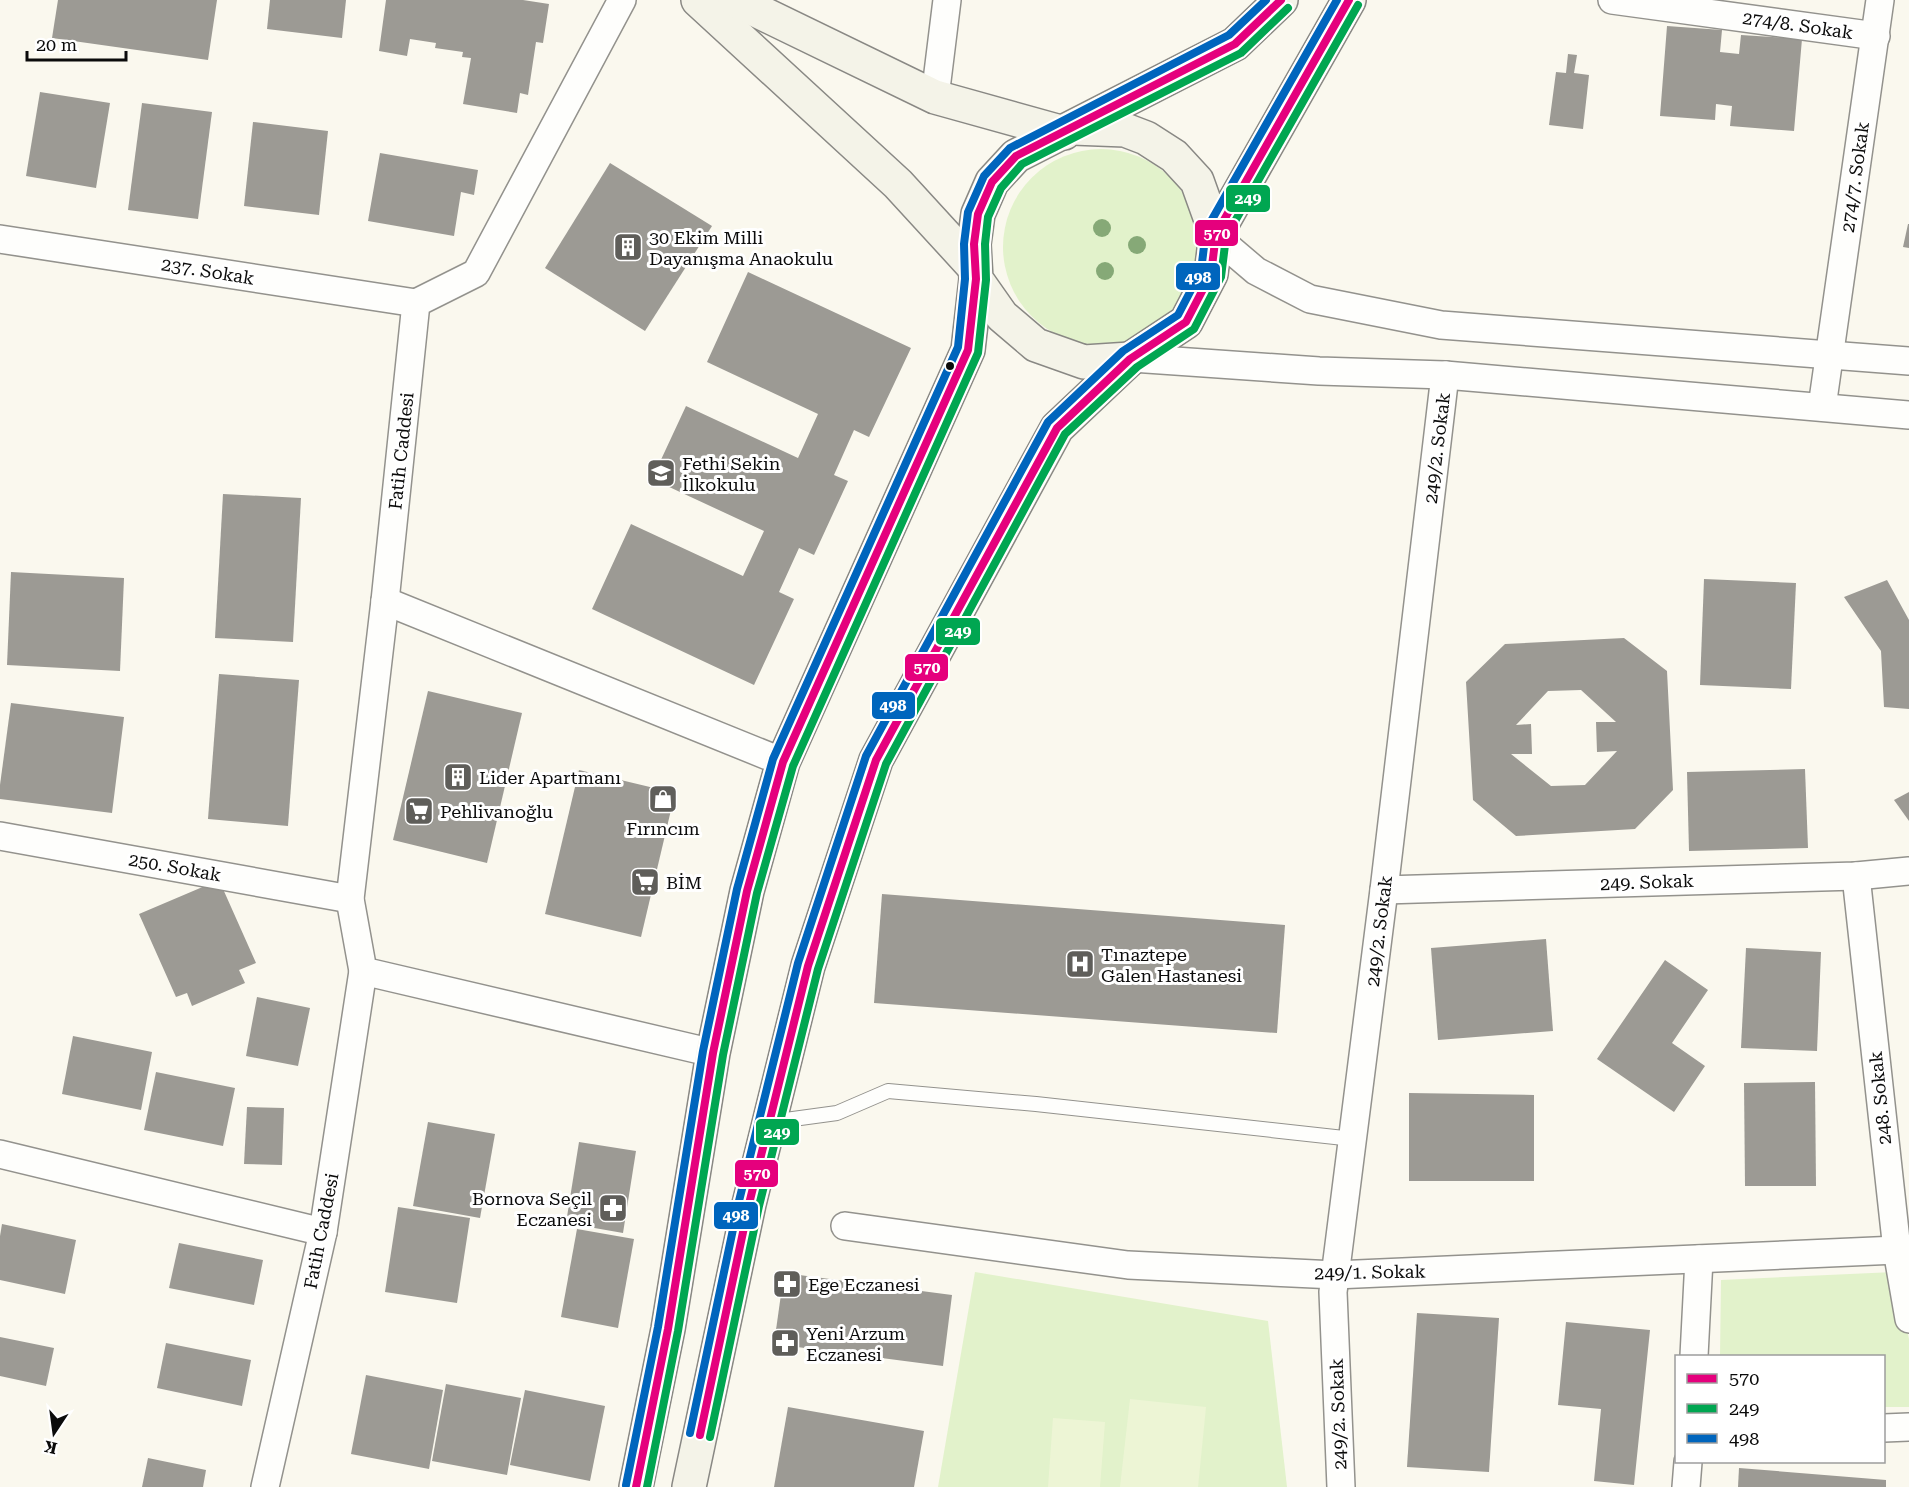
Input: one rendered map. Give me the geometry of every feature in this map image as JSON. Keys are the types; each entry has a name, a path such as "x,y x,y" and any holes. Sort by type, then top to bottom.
{"main road":[{"path":"698,0 898,184 976,273 1002,315 1036,345 1084,362 1131,358"},
{"path":"735,0 935,97 1068,130 1125,130 1146,138 1174,156 1197,181 1216,235"},
{"path":"636,1487 668,1329 713,1053 747,891 783,762 968,350 976,273 974,244 978,214 992,182 1016,156 1235,44 1281,0"},
{"path":"689,1487 750,1204 808,966 876,760 1057,428 1131,358 1186,322 1211,274 1216,235 1349,0"}],"street":[{"path":"416,303 476,273 622,0"},
{"path":"935,97 946,0"},
{"name":"274/8. Sokak","path":"1612,0 1876,36"},
{"name":"274/7. Sokak","path":"1822,407 1880,0"},
{"path":"1216,235 1256,271 1310,299 1342,306 1441,324 1909,362"},
{"name":"237. Sokak","path":"0,239 416,303"},
{"name":"Fatih Caddesi","path":"265,1487 323,1232 363,972 350,898 385,601 416,303"},
{"path":"1131,358 1319,371 1445,375 1909,415"},
{"name":"249/2. Sokak","path":"1341,1487 1333,1292 1384,890 1445,375"},
{"path":"385,601 783,762"},
{"name":"250. Sokak","path":"0,836 350,898"},
{"name":"249. Sokak","path":"1384,890 1856,876 1909,871"},
{"name":"248. Sokak","path":"1856,876 1896,1250 1909,1319"},
{"path":"363,972 713,1053"},
{"path":"0,1154 323,1232"},
{"name":"249/1. Sokak","path":"845,1226 1128,1265 1335,1275 1896,1250"},
{"path":"1694,1355 1699,1259"},
{"path":"1885,1428 1909,1426"},
{"path":"1686,1487 1688,1463"}],"lane":[{"path":"771,1122 837,1113 888,1091 1036,1104 1353,1139"}],"green space":[{"path":"1111,149 1139,156 1156,165 1171,177 1183,192 1192,209 1198,228 1198,266 1192,285 1183,302 1171,317 1156,329 1139,338 1120,344 1091,345 1063,338 1046,329 1031,317 1019,302 1010,285 1004,266 1003,237 1010,209 1019,192 1031,177 1046,165 1063,156 1082,150"},
{"path":"975,1272 1268,1321 1287,1487 938,1487"},
{"path":"1894,1272 1909,1339 1909,1407 1885,1407 1885,1355 1720,1355 1721,1280"},
{"path":"1130,1399 1206,1407 1198,1487 1120,1487"},
{"path":"1053,1418 1105,1422 1100,1487 1048,1487"}],"building":[{"path":"58,0 217,0 208,60 52,38"},
{"path":"270,0 346,0 342,38 267,29"},
{"path":"386,0 523,0 549,4 543,43 536,42 528,95 520,93 517,113 463,104 471,58 462,57 463,52 435,48 436,43 410,39 407,56 379,51"},
{"path":"1667,26 1722,30 1720,52 1739,54 1741,35 1802,39 1794,131 1730,126 1732,106 1716,104 1715,120 1660,116"},
{"path":"1568,54 1577,55 1574,73 1589,75 1583,129 1549,125 1556,72 1566,73"},
{"path":"40,92 110,103 96,188 26,176"},
{"path":"142,103 212,112 198,219 128,210"},
{"path":"253,122 328,131 319,215 244,206"},
{"path":"380,153 478,170 474,195 461,192 454,236 368,221"},
{"name":"30 Ekim Milli Dayanışma Anaokulu","path":"610,163 712,226 645,331 545,268"},
{"path":"1909,224 1909,248 1903,247"},
{"name":"Fethi Sekin İlkokulu","path":"748,272 911,348 869,437 854,430 834,475 848,481 814,555 799,548 779,592 794,599 754,685 592,609 631,524 743,576 764,531 652,479 686,406 798,458 818,414 707,362"},
{"path":"223,494 301,498 293,642 215,638"},
{"path":"11,572 124,578 120,671 7,665"},
{"path":"1704,579 1796,583 1791,689 1700,685"},
{"path":"1887,580 1909,620 1909,709 1884,707 1881,651 1844,597"},
{"path":"1624,638 1667,671 1673,790 1635,829 1516,836 1473,800 1466,682 1505,644","holes":["1581,690 1616,722 1596,722 1597,752 1617,751 1585,785 1551,786 1511,754 1532,754 1531,724 1516,725 1548,691"]},
{"path":"219,674 299,680 288,826 208,819"},
{"name":"Lider Apartmanı","path":"428,691 522,713 487,863 393,840"},
{"path":"11,703 124,717 112,813 0,799"},
{"path":"1805,769 1808,848 1689,851 1687,772"},
{"path":"579,770 675,793 641,937 545,914"},
{"path":"1909,792 1909,821 1894,800"},
{"path":"219,880 256,963 239,970 245,983 192,1006 187,993 176,997 139,914"},
{"name":"Tınaztepe Galen Hastanesi","path":"882,894 1285,925 1277,1033 874,1003"},
{"path":"1546,939 1553,1031 1438,1040 1431,948"},
{"path":"1746,948 1821,952 1817,1051 1741,1048"},
{"path":"1665,960 1708,990 1672,1043 1705,1066 1674,1112 1597,1059"},
{"path":"257,997 310,1008 298,1066 246,1056"},
{"path":"73,1036 152,1052 141,1110 62,1094"},
{"path":"156,1072 235,1088 223,1146 144,1130"},
{"path":"1815,1082 1816,1186 1745,1186 1744,1083"},
{"path":"1409,1093 1534,1095 1534,1181 1409,1181"},
{"path":"247,1107 284,1108 282,1165 244,1164"},
{"path":"428,1122 495,1134 480,1218 413,1206"},
{"path":"579,1142 636,1151 623,1233 566,1223"},
{"path":"398,1207 470,1218 457,1303 385,1292"},
{"path":"2,1224 76,1240 65,1294 0,1280"},
{"path":"577,1229 634,1239 618,1328 561,1317"},
{"path":"179,1243 263,1260 254,1305 169,1288"},
{"path":"784,1273 952,1295 943,1366 774,1344"},
{"path":"1417,1313 1499,1318 1489,1472 1407,1467"},
{"path":"1566,1322 1650,1330 1634,1485 1594,1481 1601,1409 1558,1405"},
{"path":"0,1337 54,1348 46,1386 0,1376"},
{"path":"166,1343 251,1360 242,1406 157,1388"},
{"path":"366,1375 443,1390 429,1469 351,1454"},
{"path":"446,1384 521,1398 507,1475 432,1461"},
{"path":"525,1390 605,1406 590,1481 510,1465"},
{"path":"788,1407 924,1431 914,1487 774,1487"},
{"path":"148,1458 206,1470 203,1487 142,1487"},
{"path":"1739,1468 1886,1480 1886,1487 1738,1487"}],"transit line":[{"name":"498","path":"626,1485 658,1327 703,1051 737,889 773,759 958,347 965,279 964,244 968,212 984,176 1010,148 1229,35 1266,0"},
{"name":"570","path":"636,1487 668,1329 713,1053 747,891 783,762 968,350 976,279 974,244 978,214 992,182 1016,156 1235,44 1281,0"},
{"name":"498","path":"690,1433 739,1201 798,963 866,756 1048,422 1123,351 1178,315 1201,271 1206,230 1337,0"},
{"name":"570","path":"700,1435 749,1204 808,966 876,760 1057,428 1130,359 1186,322 1211,274 1216,234 1349,0"},
{"name":"249","path":"710,1437 759,1206 818,969 886,764 1065,434 1137,367 1194,329 1221,277 1226,237 1358,5"},
{"name":"249","path":"647,1487 678,1331 723,1055 757,893 793,766 978,353 986,280 985,244 988,217 1001,188 1022,164 1241,53 1288,8"}],"place":[{"name":"30 Ekim Milli Dayanışma Anaokulu","path":"628,247"},
{"name":"Fethi Sekin İlkokulu","path":"661,473"},
{"name":"Lider Apartmanı","path":"458,777"},
{"name":"Fırıncım","path":"663,799"},
{"name":"Pehlivanoğlu","path":"419,811"},
{"name":"BİM","path":"645,882"},
{"name":"Tınaztepe Galen Hastanesi","path":"1080,964"},
{"name":"Bornova Seçil Eczanesi","path":"613,1208"},
{"name":"Ege Eczanesi","path":"787,1284"},
{"name":"Yeni Arzum Eczanesi","path":"785,1343"}]}
